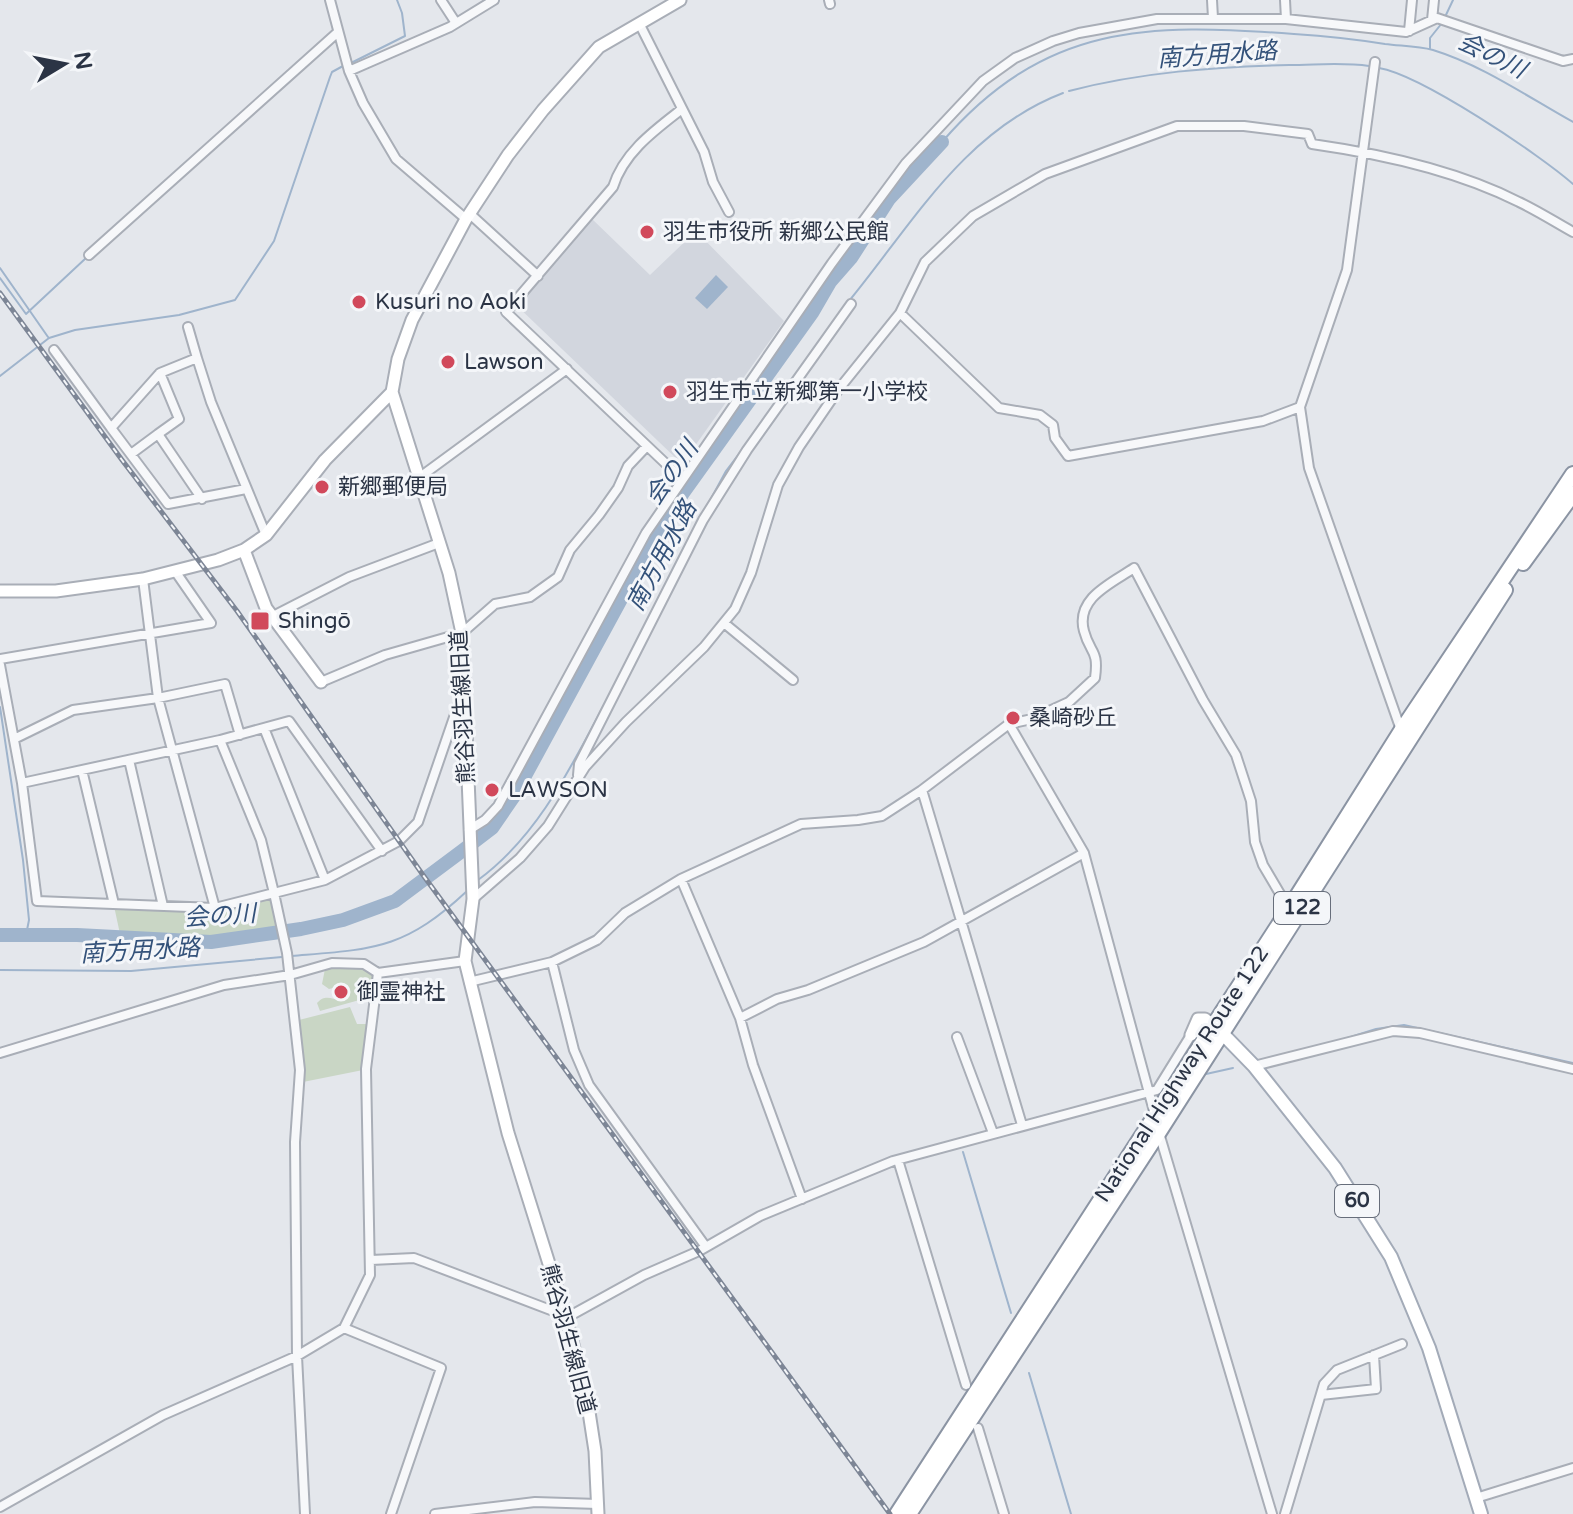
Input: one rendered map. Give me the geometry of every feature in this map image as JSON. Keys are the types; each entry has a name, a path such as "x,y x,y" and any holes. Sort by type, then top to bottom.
{"highway":[{"name":"National Highway Route 122","path":"902,1512 1159,1132 1289,909 1401,731 1573,474"},
{"name":"National Highway Route 122","path":"902,1512 1155,1115 1218,1029 1522,564 1573,494"}],"main road":[{"name":"60","path":"1218,1029 1254,1066 1335,1168 1391,1257 1429,1348 1481,1514"}],"street":[{"path":"330,0 349,71 363,103 396,159 538,276"},
{"path":"441,0 456,23"},
{"path":"349,71 456,23 494,0"},
{"path":"0,591 56,591 143,579 244,550 266,535 325,460 392,392 405,336 468,216 508,155 599,47 680,0"},
{"path":"1212,0 1213,18"},
{"path":"1285,0 1286,19"},
{"path":"1409,31 1412,0"},
{"path":"1432,20 1434,0"},
{"path":"469,831 498,806 646,533 757,367 906,163 983,81 1015,58 1079,33 1157,19 1286,19 1409,31 1437,18 1563,61 1573,59"},
{"path":"639,23 704,152 713,182 729,212"},
{"path":"89,255 338,32"},
{"path":"1375,62 1347,270 1300,407 1309,468 1401,731"},
{"path":"682,109 645,138 618,172 613,187 506,312 682,479"},
{"path":"473,899 520,858 548,826 578,778 626,722 683,669 735,609 751,573 778,485 799,447 838,390 900,313 925,262 973,216 1045,174 1138,138 1177,126 1244,126 1308,134 1312,144 1364,152 1455,176 1518,201 1573,232"},
{"path":"578,778 579,764 703,520 747,450 851,304"},
{"path":"900,313 999,408 1040,415 1053,425 1055,438 1068,456 1263,421 1300,407"},
{"path":"188,327 211,402 266,535"},
{"path":"54,350 168,504 246,489"},
{"path":"111,428 160,373 197,358"},
{"path":"420,477 567,369"},
{"path":"131,454 179,419 160,373"},
{"name":"熊谷羽生線旧道","path":"392,392 420,477 462,633 473,899 465,961 508,1133 566,1318 587,1399 598,1509"},
{"path":"158,434 202,499"},
{"path":"244,550 261,598 321,682 385,655 462,633 495,604 530,597 558,577 570,550 618,488 628,466 646,447"},
{"path":"273,616 349,577 439,543"},
{"path":"469,982 552,962 597,940 625,913 681,879 801,824 882,816 922,790 1009,724 1032,719 1069,702 1095,678 1098,660 1083,630 1082,610 1092,596 1134,568 1203,700 1236,755 1251,801 1255,842 1263,865 1289,909"},
{"path":"175,571 211,623 0,662 22,783 37,901 215,908 325,880 399,841 418,822 464,689"},
{"path":"143,579 158,698 215,908"},
{"path":"724,623 793,680"},
{"path":"14,739 73,710 158,698 225,684 240,735"},
{"path":"22,783 220,740 289,721 382,851"},
{"path":"1009,724 1084,853 1155,1115"},
{"path":"264,728 325,880"},
{"path":"220,740 261,840 290,975 300,1070 295,1142 297,1356 305,1514"},
{"path":"129,760 163,906"},
{"path":"82,770 114,904"},
{"path":"922,790 1022,1125"},
{"path":"740,1018 777,999 808,990 924,942 1084,853"},
{"path":"681,879 740,1018 753,1065 802,1199"},
{"path":"0,1053 224,985 290,975 332,963 364,964 378,973 465,961"},
{"path":"552,962 574,1050 589,1085 706,1247"},
{"path":"0,1507 163,1415 297,1356 344,1328 370,1275 366,1069 378,973"},
{"path":"371,1260 414,1258 566,1318 760,1216 898,1160 1157,1090 1198,1019 1205,1019 1218,1029"},
{"path":"1254,1066 1393,1031 1420,1033 1573,1069"},
{"path":"957,1037 993,1133"},
{"path":"1159,1132 1272,1514"},
{"path":"898,1160 966,1385"},
{"path":"344,1328 441,1368 391,1514"},
{"path":"1285,1514 1324,1384 1337,1370 1402,1344"},
{"path":"1321,1395 1376,1389 1374,1355"},
{"path":"978,1428 1004,1514"},
{"path":"1476,1498 1573,1468"},
{"path":"435,1514 535,1502 598,1509"}],"shaded area":[{"name":"羽生市立新郷第一小学校","path":"591,218 650,275 696,231 784,321 682,464 514,303"}],"green space":[{"path":"273,895 281,928 204,939 120,934 114,906 215,910"},
{"path":"333,966 364,968 373,976 371,992 365,992 363,999 320,1011 317,1003 323,999 341,1000 349,994 345,985 329,989 322,984 325,969"},
{"path":"350,1007 357,1024 367,1024 363,1070 303,1082 299,1020"}],"water":[{"path":"716,275 728,287 707,309 695,298"}],"waterway":[{"path":"349,64 405,36 397,0"},
{"path":"1445,17 1453,0"},
{"path":"1430,48 1430,38 1442,23"},
{"name":"会の川","path":"942,142 981,103 1020,73 1060,53 1102,39 1145,32 1191,30 1317,36 1433,50 1487,73 1573,122"},
{"name":"南方用水路","path":"1069,91 1123,79 1206,69 1329,64 1369,66"},
{"path":"0,376 49,338 75,330 179,315 235,300 274,241 330,77 332,72 343,66"},
{"name":"南方用水路","path":"1379,68 1450,100 1508,136 1573,184"},
{"name":"南方用水路","path":"849,301 919,211 969,155 1028,110 1063,93"},
{"name":"会の川","path":"0,935 77,935 211,942 343,920 395,901 492,828 514,796 657,533 683,493 812,313 830,282 851,258 889,199 942,142"},
{"path":"0,278 26,314 86,258"},
{"path":"0,268 48,337"},
{"name":"南方用水路","path":"777,401 845,306"},
{"name":"南方用水路","path":"687,543 726,471 745,446"},
{"name":"南方用水路","path":"647,621 655,606"},
{"name":"南方用水路","path":"478,880 502,860 541,814 574,762 617,681"},
{"path":"0,707 23,860 29,920 26,935"},
{"name":"南方用水路","path":"292,956 367,948 406,936 425,925 467,891"},
{"name":"南方用水路","path":"0,970 131,971 282,957"},
{"path":"1341,1040 1376,1029 1404,1025 1573,1063"},
{"path":"1206,1074 1233,1068"},
{"path":"1036,1118 1131,1093"},
{"path":"963,1152 1011,1313"},
{"path":"1029,1373 1071,1514"}],"railway":[{"path":"0,293 237,611 423,875 890,1514"}],"place":[{"name":"羽生市役所 新郷公民館","path":"647,232"},
{"name":"Kusuri no Aoki","path":"359,302"},
{"name":"Lawson","path":"448,362"},
{"name":"羽生市立新郷第一小学校","path":"670,392"},
{"name":"新郷郵便局","path":"322,487"},
{"name":"Shingō","path":"260,621"},
{"name":"桑崎砂丘","path":"1013,718"},
{"name":"LAWSON","path":"492,790"},
{"name":"御霊神社","path":"341,992"}]}
